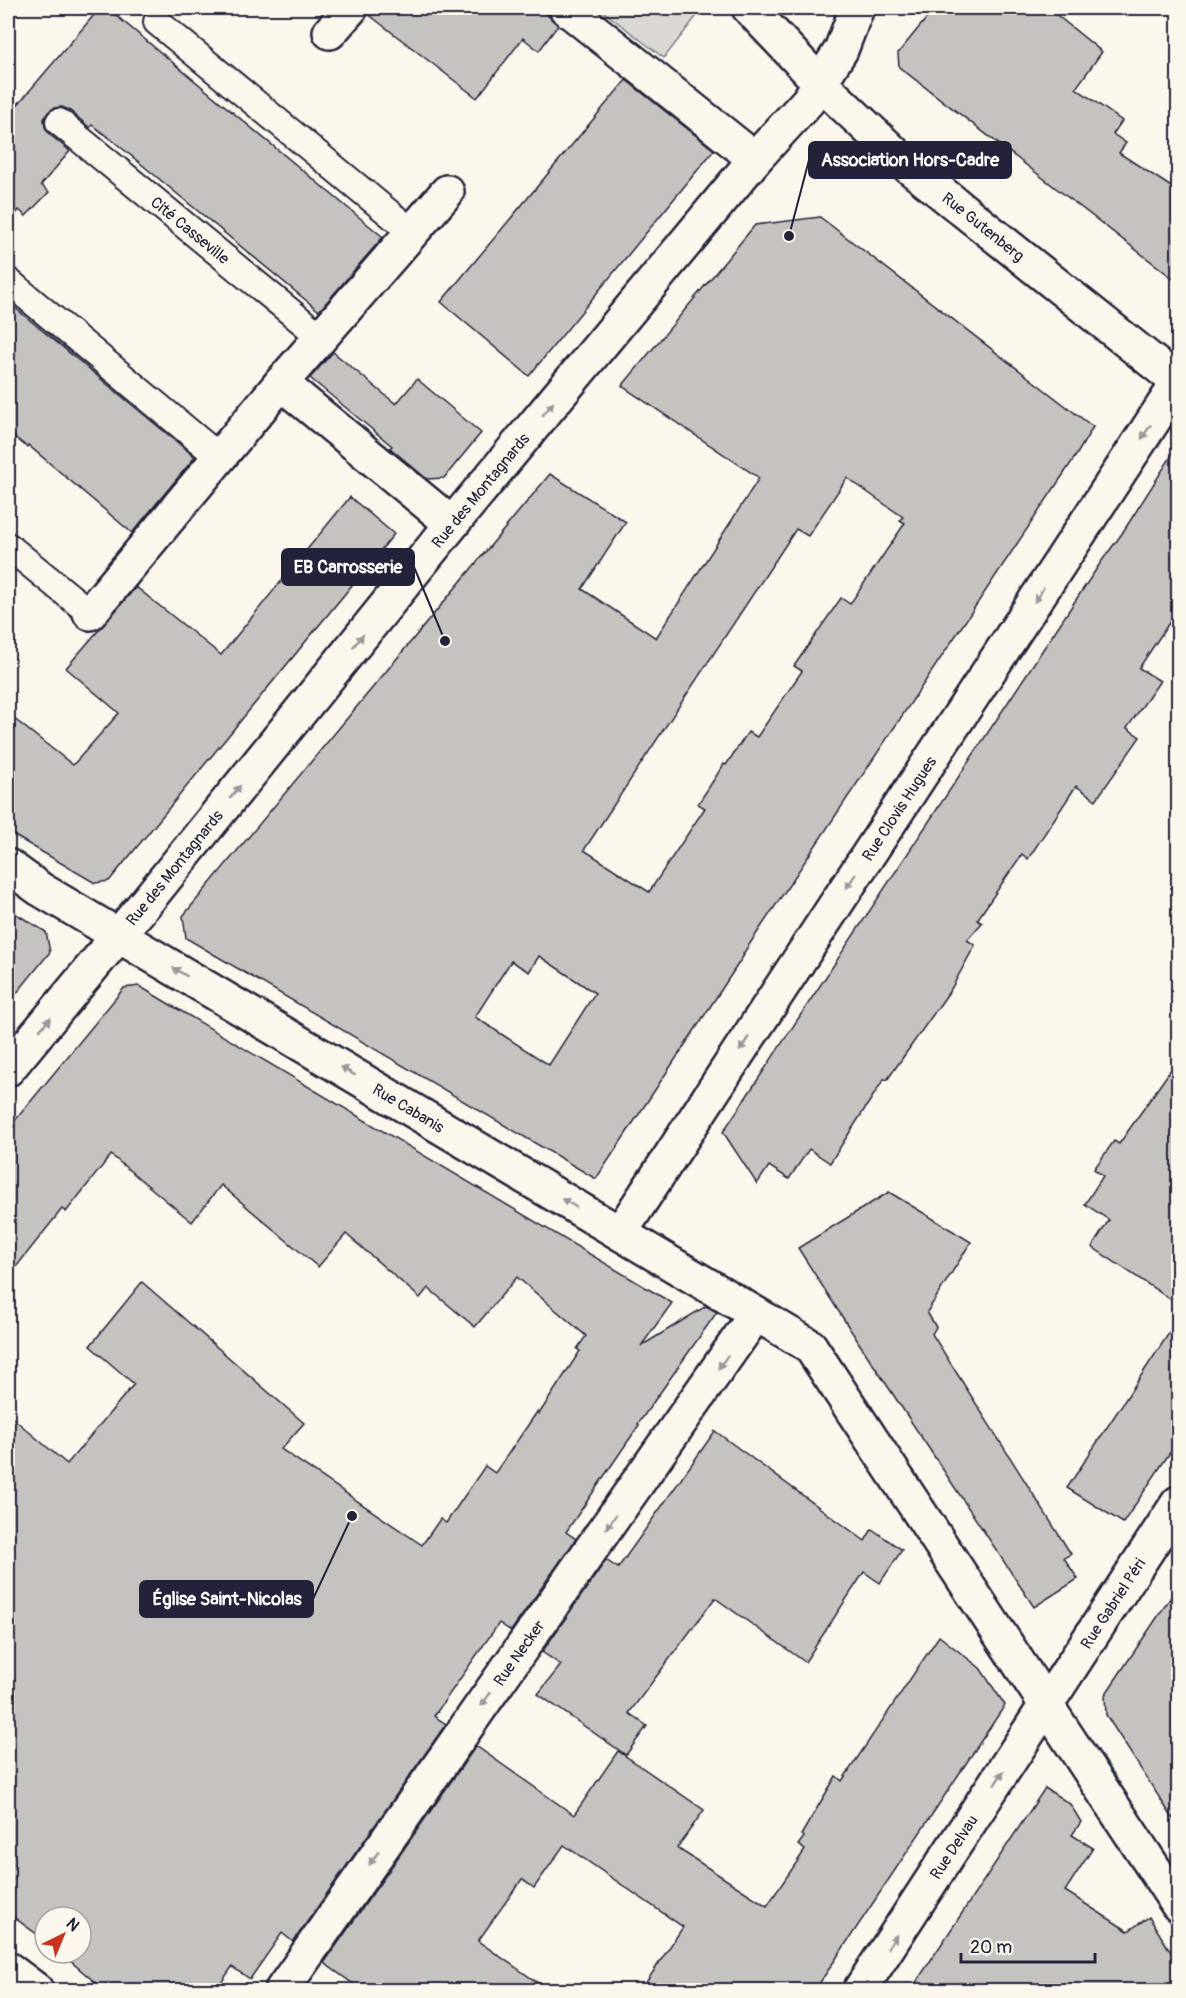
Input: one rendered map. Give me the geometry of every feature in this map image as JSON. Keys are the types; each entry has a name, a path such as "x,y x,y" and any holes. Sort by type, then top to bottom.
{"street":[{"path":"330,32 351,8"},
{"path":"566,8 755,159"},
{"name":"Rue Gutenberg","path":"749,8 820,83 908,166 1179,383"},
{"name":"Rue des Montagnards","path":"8,1069 452,524 755,159 807,101 841,50 857,8"},
{"path":"90,612 281,383 447,192"},
{"path":"281,383 452,524"},
{"name":"Rue Clovis Hugues","path":"620,1233 1179,383"},
{"name":"Rue Cabanis","path":"8,866 40,889 810,1346 1047,1705"},
{"name":"Rue Necker","path":"282,1990 756,1314"},
{"name":"Rue Gabriel Péri","path":"1047,1705 1179,1503"},
{"path":"1047,1705 1179,1905"},
{"name":"Rue Delvau","path":"860,1990 1047,1705"},
{"path":"8,1969 36,1990"}],"lane":[{"path":"157,22 412,232"},
{"name":"Cité Casseville","path":"60,122 321,337"},
{"path":"8,281 219,457"},
{"path":"8,546 90,612"}],"shaded area":[{"path":"599,8 703,8 664,58"}],"building":[{"path":"100,8 107,8 383,237 319,311 112,140 92,125 90,128 69,110 62,107 48,112 44,119 45,127 49,134 70,151 41,185 49,192 26,216 19,210 8,224 8,116"},
{"path":"369,8 548,8 544,12 558,25 539,51 523,38 477,98 368,14"},
{"path":"935,8 1048,8 1102,52 1076,88 1122,121 1113,134 1126,143 1119,153 1179,192 1179,283 899,67 898,53"},
{"path":"626,80 714,150 529,376 441,302"},
{"path":"820,217 1093,427 596,1179 186,938 183,916 550,474 626,522 582,589 656,638 759,478 622,386 755,225","holes":["847,478 903,517 900,520 905,523 850,604 841,598 794,666 802,671 757,737 748,732 726,765 724,764 698,804 705,808 649,892 584,850 796,529 808,536","539,956 595,993 549,1065 475,1017 511,961 529,972"]},
{"path":"8,302 195,457 132,533 28,445 27,447 8,432"},
{"path":"333,352 396,404 417,379 481,433 444,478 427,479 390,448 392,446 310,378"},
{"path":"1179,444 1179,608 1139,668 1160,681 1127,728 1140,737 1096,800 1076,786 1028,859 1022,854 977,920 982,923 967,940 975,945 951,989 887,1080 884,1079 830,1163 809,1149 789,1179 769,1166 757,1184 723,1132 1121,535"},
{"path":"350,497 394,534 109,881 95,883 8,832 8,714 73,765 119,713 66,668 136,587 221,655"},
{"path":"8,909 46,932 50,952 8,1004"},
{"path":"139,986 672,1303 641,1346 706,1306 717,1312 566,1532 576,1539 511,1631 499,1623 434,1716 446,1724 293,1942 282,1933 250,1979 232,1967 216,1990 104,1990 75,1965 93,1965 93,1905 33,1905 33,1931 8,1913 8,1414 67,1464 134,1384 90,1346 142,1282 304,1423 281,1449 422,1545 440,1519 446,1523 485,1466 495,1473 537,1412 539,1414 580,1351 577,1349 586,1336 517,1277 475,1327 428,1288 420,1298 346,1234 318,1267 221,1185 192,1222 111,1155 66,1212 62,1209 8,1277 8,1129 124,988"},
{"path":"1179,1058 1179,1305 1092,1247 1109,1220 1085,1204 1103,1176 1094,1169 1114,1141 1119,1144"},
{"path":"889,1192 971,1242 927,1312 936,1327 932,1334 1071,1554 1064,1558 1078,1579 1034,1607 798,1248"},
{"path":"1179,1318 1179,1439 1123,1523 1067,1488"},
{"path":"715,1431 865,1541 872,1529 902,1550 880,1583 864,1572 805,1662 715,1598 629,1713 647,1726 626,1755 538,1694 561,1665 542,1652 606,1560 618,1568"},
{"path":"1179,1585 1179,1828 1106,1715 1105,1695"},
{"path":"939,1636 980,1668 1005,1705 815,1990 641,1990 683,1927 564,1845 534,1888 522,1879 478,1941 548,1990 362,1990 324,1963 476,1746 574,1815 618,1751 704,1810 677,1848 767,1906 805,1850 798,1845 804,1837 801,1835 836,1776 842,1781"},
{"path":"1045,1788 1070,1804 1081,1822 1072,1835 1093,1848 1065,1891 1128,1931 1149,1917 1179,1965 1179,1990 911,1990"}],"place":[{"name":"Association Hors-Cadre","path":"789,236"},
{"name":"EB Carrosserie","path":"445,641"},
{"name":"Église Saint-Nicolas","path":"352,1516"}]}
